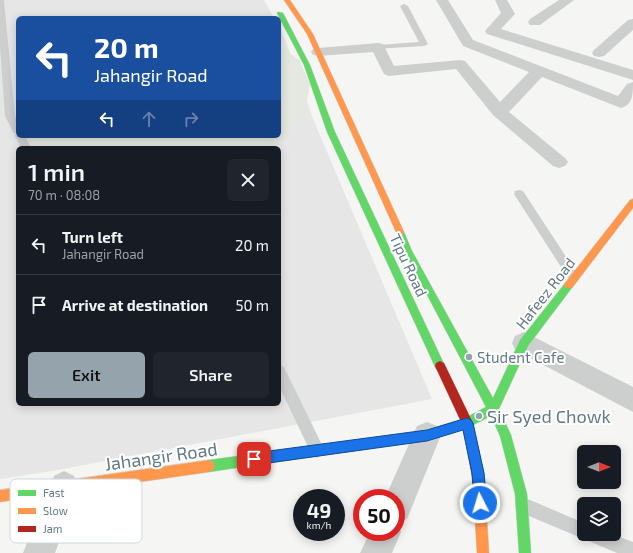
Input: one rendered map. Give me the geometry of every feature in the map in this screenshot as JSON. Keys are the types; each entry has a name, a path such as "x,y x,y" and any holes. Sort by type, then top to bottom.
{"main road":[{"path":"287,0 310,34 408,251 493,409 505,435 521,494 525,553"},
{"name":"Tipu Road","path":"276,6 288,26 307,65 331,132 467,423 478,473 483,553"},
{"name":"Hafeez Road","path":"493,409 524,342 633,204"},
{"name":"Jahangir Road","path":"113,479 427,435 467,423 493,409"},
{"name":"Jahangir Road","path":"0,496 10,494"}],"street":[{"path":"442,0 468,43 621,103 633,88"},
{"path":"501,0 508,14 492,32 633,75"},
{"path":"535,22 568,0"},
{"path":"599,53 633,22"},
{"path":"318,52 378,47 389,71 460,64 499,112 559,162"},
{"path":"499,112 539,71"},
{"path":"524,342 633,400"},
{"path":"404,489 427,435"},
{"path":"376,553 382,541"},
{"path":"39,553 43,543"}],"lane":[{"path":"2,0 0,2 10,116 16,128"},
{"path":"378,47 424,44 404,6"},
{"path":"519,194 574,278"},
{"path":"281,374 317,450"},
{"path":"522,504 577,527"},
{"path":"609,541 633,551"}],"shaded area":[{"path":"0,0 264,0 273,16 16,16 16,138 281,138 281,31 313,119 432,399 52,471 0,479"},
{"path":"281,46 299,60 310,84 305,112 283,140 273,146 38,146 32,138 281,138"}],"traffic: fast":[{"path":"280,13 307,65 331,132 440,366"},
{"path":"400,232 408,251 493,409 505,435 521,494 525,553"},
{"path":"209,466 427,435 467,423 493,409 524,343 569,285"}],"traffic: slow":[{"path":"287,0 310,34 400,232"},
{"path":"569,285 633,202"},
{"path":"118,479 209,466"},
{"path":"479,488 483,553"},
{"path":"0,496 10,495"}],"traffic: jam":[{"path":"440,366 467,423 478,473 479,488"}],"place":[{"name":"Student Cafe","path":"469,357"},
{"name":"Sir Syed Chowk","path":"479,416"}],"route":[{"path":"254,459 427,435 467,423 478,473 480,503"}]}
